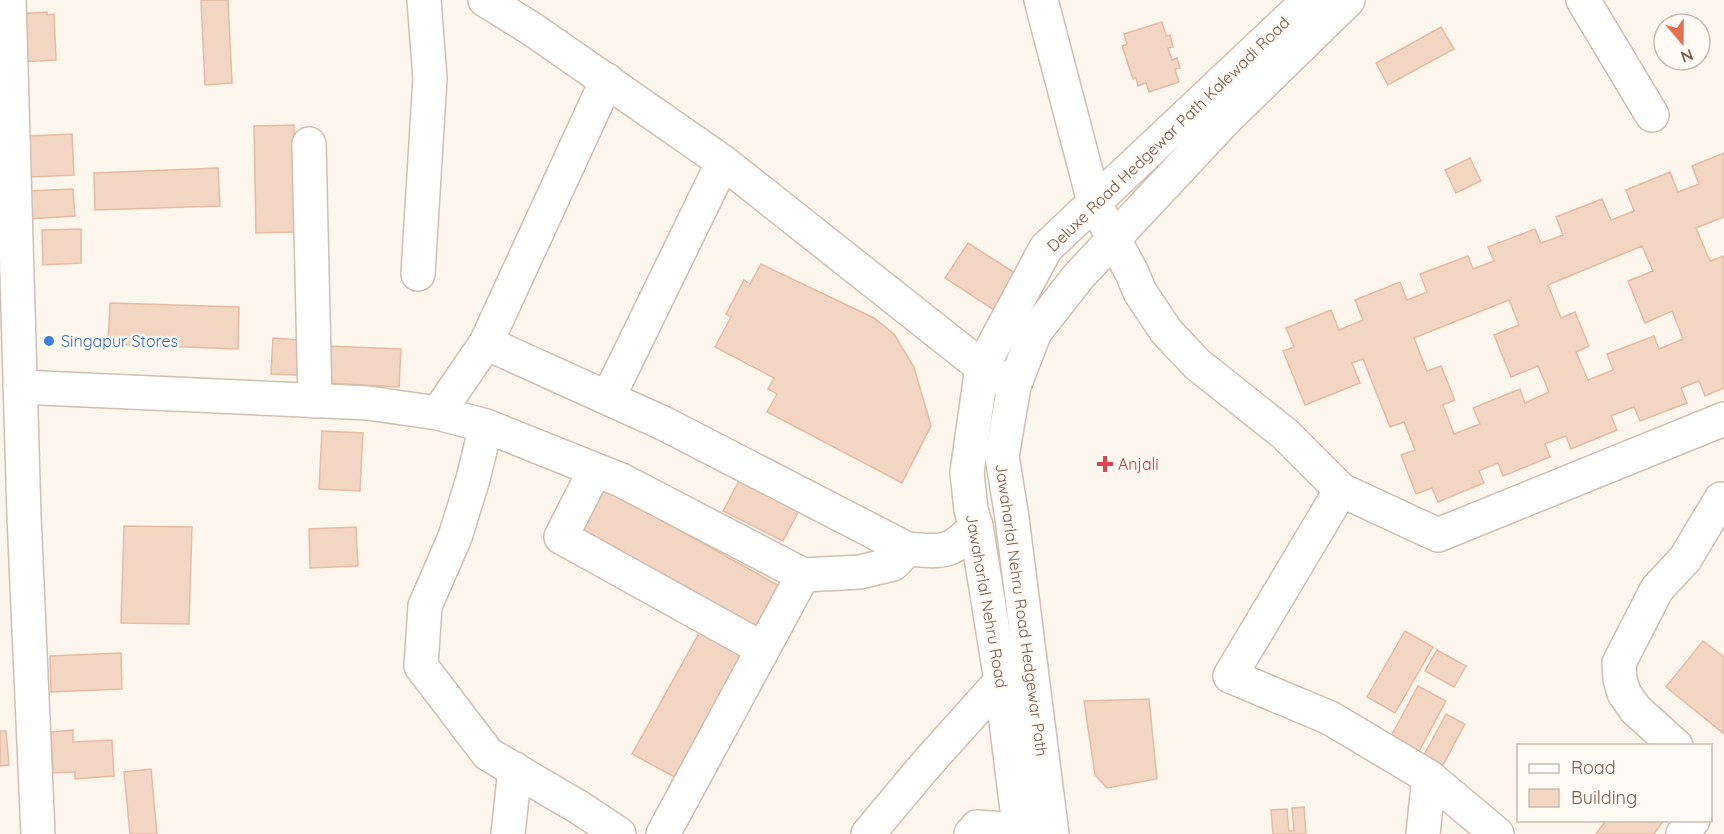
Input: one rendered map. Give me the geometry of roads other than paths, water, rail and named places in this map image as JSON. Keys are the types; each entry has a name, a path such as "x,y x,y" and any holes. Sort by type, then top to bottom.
{"street":[{"path":"9,0 9,325 20,387 12,512 38,834"},
{"path":"418,274 430,78 424,0"},
{"path":"485,0 532,29 723,162 982,367 1014,386"},
{"path":"1041,0 1094,202 1140,292 1166,331 1197,364 1285,434 1341,490 1438,535 1724,419"},
{"name":"Deluxe Road Hedgewar Path Kalewadi Road","path":"982,367 1046,248 1308,0"},
{"name":"Deluxe Road Hedgewar Path Kalewadi Road","path":"1014,386 1035,332 1078,276 1226,119 1348,0"},
{"path":"1583,0 1652,115"},
{"path":"438,413 486,343 607,81"},
{"path":"309,144 315,401"},
{"path":"608,398 723,162"},
{"path":"486,343 665,424 907,549 939,552 959,544 976,526"},
{"name":"Jawaharlal Nehru Road","path":"982,367 967,472 971,510 976,526 1001,681 1020,832"},
{"name":"Jawaharlal Nehru Road Hedgewar Path","path":"1014,386 1002,456 1052,834"},
{"path":"20,387 368,403 438,413 486,426 621,480 803,575 860,572 892,564 907,549"},
{"path":"486,426 455,537 425,606 421,666 488,754 620,834"},
{"path":"595,470 561,537 763,649"},
{"path":"1341,490 1230,676 1330,718 1429,777 1497,834"},
{"path":"1674,744 1636,710 1624,693 1618,663 1657,589 1685,559 1720,500"},
{"path":"663,834 803,575"},
{"path":"868,834 1001,681"},
{"path":"508,834 515,769"},
{"path":"1423,834 1429,777"},
{"path":"971,834 977,827 1020,832"}],"place":[{"name":"Singapur Stores","path":"49,341"},
{"name":"Anjali","path":"1105,464"}]}
